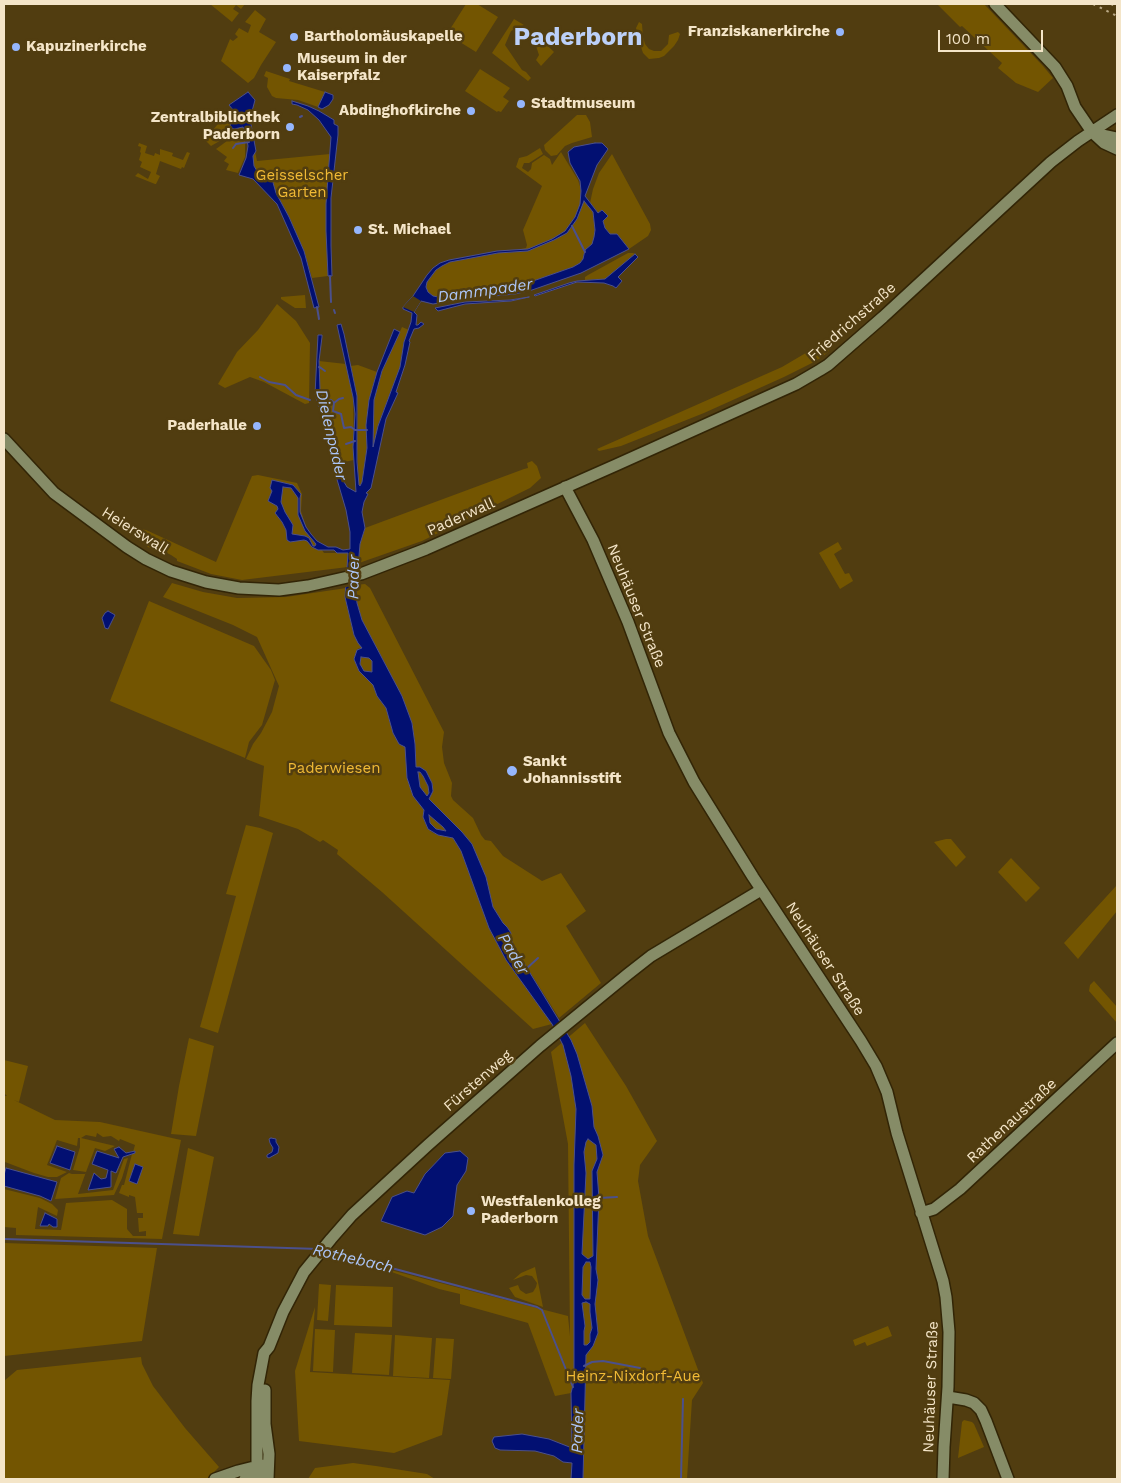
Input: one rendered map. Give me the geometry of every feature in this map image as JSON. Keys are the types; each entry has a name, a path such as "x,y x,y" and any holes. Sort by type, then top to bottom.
{"main road":[{"path":"994,4 1055,67 1075,107 1092,132 1104,143 1117,149"},
{"name":"Friedrichstraße","path":"565,487 796,384 828,365 883,317 1051,162 1117,115"},
{"path":"1092,132 1117,138"},
{"name":"Heierswall","path":"4,439 54,493 127,547 171,571 206,582 238,588 279,590 343,579 365,572"},
{"name":"Paderwall","path":"365,572 426,550 565,487"},
{"name":"Neuhäuser Straße","path":"565,487 593,540 621,606 675,747 699,791 761,890 844,1014 876,1066 887,1092 897,1133 943,1281 946,1297 949,1332 948,1397 943,1479"},
{"name":"Fürstenweg","path":"263,1473 256,1419 258,1385 264,1354 304,1272 326,1245 352,1215 385,1183 551,1037 651,956 761,890"},
{"name":"Rathenaustraße","path":"922,1213 934,1208 960,1189 1117,1043"},
{"path":"948,1397 974,1403 980,1410 1008,1479"},
{"path":"215,1479 238,1471 263,1473"},
{"path":"245,1479 263,1473"}],"green space":[{"path":"210,4 245,4 241,9 236,5 233,9 239,13 232,22"},
{"path":"466,4 477,4 498,17 476,52 447,34"},
{"path":"937,4 984,4 1053,78 1038,92 1016,83 998,68 1002,63 962,26 960,27"},
{"path":"255,10 266,19 259,32 276,42 254,78 248,83 221,61 230,39 233,41 238,37 235,34 239,28 248,33 251,25 245,22"},
{"path":"514,19 524,25 511,31 505,45 522,70 531,78 528,81 492,53"},
{"path":"639,22 642,24 643,37 649,49 661,51 668,44 669,35 678,32 680,34 678,40 664,56 649,59 643,53 640,44 636,28"},
{"path":"534,32 554,52 541,66 536,60 539,55 534,40"},
{"path":"480,69 510,88 503,97 509,101 501,112 497,112 465,91"},
{"path":"266,71 290,79 289,81 325,92 318,107 298,100 272,96 267,87 268,78 264,76"},
{"path":"233,109 238,116 234,129 243,127 246,134 223,139 211,146 205,140 225,115"},
{"path":"577,115 586,115 590,122 592,137 565,146 557,155 551,156 545,150 544,145"},
{"path":"245,137 245,157 238,173 226,170 229,164 224,161 227,157 216,149 227,141"},
{"path":"139,143 147,146 145,153 154,156 155,153 160,155 160,149 173,153 172,156 183,160 187,152 190,153 184,168 182,167 181,169 160,161 156,174 160,176 155,184 135,176 138,173 148,179 151,172 140,167 142,162 139,160 141,147 138,146"},
{"path":"540,148 543,154 529,163 524,163 522,168 528,172 531,169 532,163 544,155 550,159 552,165 561,152 578,180 583,196 593,212 594,237 592,244 585,250 583,259 573,267 533,281 438,297 433,296 428,292 427,282 436,270 442,266 450,262 498,253 518,252 526,248 523,230 542,186 516,167 519,158 527,156"},
{"name":"Geisselscher Garten","path":"255,151 257,161 330,154 326,204 328,276 312,278 304,251 276,193 272,179 257,171 254,166 253,156"},
{"path":"612,154 650,224 651,230 648,236 629,249 617,234 610,234 605,228 603,221 608,216 599,214 590,203 599,173"},
{"path":"628,253 635,254 605,279 585,280 585,277 588,275"},
{"path":"305,295 306,308 295,308 281,299 281,297"},
{"path":"277,304 296,321 310,343 309,403 305,404 264,382 250,377 225,388 218,384 237,352 258,330"},
{"path":"402,327 409,330 404,342 400,367 378,425 373,447 374,400 382,371"},
{"path":"824,340 831,348 827,353 816,361 784,377 704,413 621,446 599,451 597,449 782,367 816,347"},
{"path":"319,361 346,364 353,397 354,460 339,463 320,390"},
{"path":"358,365 377,372 369,400 366,425 367,448 360,486 357,446 357,396 350,366"},
{"path":"532,461 537,466 541,478 530,488 422,541 359,563 360,544 365,528 528,468 527,463"},
{"path":"258,475 297,483 302,494 301,511 306,527 324,553 348,553 348,567 242,580 211,574 177,561 171,555 157,548 155,551 148,547 120,526 146,530 216,562 252,476"},
{"path":"838,542 842,549 834,554 845,574 849,573 853,581 840,589 819,553"},
{"name":"Paderwiesen","path":"172,583 203,592 237,598 286,597 346,588 346,602 354,635 362,647 362,649 359,648 357,650 354,659 359,671 373,685 377,696 386,708 393,733 399,744 405,746 414,797 424,810 423,817 425,823 433,833 453,838 461,851 489,928 506,960 552,1024 533,1029 382,892 337,854 338,850 323,840 320,842 298,829 259,816 264,766 246,759 272,712 279,686 257,637 233,625 163,597"},
{"path":"365,584 370,588 444,732 442,747 444,763 452,783 451,796 453,800 473,818 481,835 485,840 491,841 503,856 542,881 561,873 586,911 566,926 601,983 559,1018 519,955 510,938 511,933 493,907 486,877 439,809 429,799 433,791 432,783 416,767 412,723 386,665 362,620 357,603 356,585"},
{"path":"149,601 254,646 271,670 275,680 262,725 249,742 245,758 110,701"},
{"path":"361,657 369,658 372,661 372,672 364,672 360,664"},
{"path":"417,772 420,772 428,786 429,793 427,797 420,787"},
{"path":"429,814 447,831 436,829 430,823"},
{"path":"246,825 273,833 218,1033 200,1027 236,896 226,894"},
{"path":"951,839 966,857 956,867 934,842"},
{"path":"1011,858 1040,888 1026,902 998,872"},
{"path":"1117,885 1117,911 1078,959 1064,943"},
{"path":"1094,981 1117,1007 1117,1023 1089,991 1090,985"},
{"name":"Heinz-Nixdorf-Aue","path":"585,1023 626,1086 657,1141 640,1165 638,1181 648,1236 703,1383 692,1400 687,1479 572,1479 571,1393 555,1396 528,1323 460,1304 460,1294 439,1289 375,1266 568,1316 570,1336 568,1144 551,1052"},
{"path":"189,1038 214,1046 196,1136 171,1134"},
{"path":"4,1060 28,1066 19,1102 14,1100 55,1120 100,1122 181,1140 162,1239 16,1235 16,1228 4,1227 4,1189 40,1198 52,1204 58,1210 57,1216 38,1207 35,1229 61,1230 66,1203 112,1200 127,1209 127,1229 133,1236 146,1236 146,1231 139,1232 138,1218 143,1218 143,1213 137,1213 135,1197 119,1193 122,1185 124,1185 132,1154 123,1157 117,1173 111,1171 111,1187 88,1190 94,1172 101,1179 106,1178 108,1170 92,1164 96,1151 119,1158 114,1149 119,1147 126,1153 133,1152 135,1145 120,1139 119,1141 111,1136 103,1137 97,1133 96,1137 86,1135 81,1138 115,1146 105,1151 95,1148 86,1172 73,1170 80,1147 80,1138 78,1138 77,1146 57,1140 47,1165 67,1172 57,1177 48,1177 34,1173 5,1162 4,1164 4,1096 7,1096 4,1093"},
{"path":"188,1148 214,1157 199,1236 173,1234"},
{"path":"128,1158 114,1195 55,1199 61,1178 69,1173 85,1174 86,1172 78,1194 113,1190 124,1159"},
{"path":"4,1243 157,1248 142,1341 4,1356"},
{"path":"535,1267 543,1307 515,1297 509,1288 518,1285 520,1290 526,1294 533,1292 537,1283 532,1276 526,1275 513,1280 521,1273"},
{"path":"319,1284 331,1285 328,1321 317,1320"},
{"path":"336,1285 393,1287 392,1327 334,1325"},
{"path":"315,1307 310,1372 450,1380 442,1435 394,1453 299,1441 295,1371"},
{"path":"888,1326 892,1336 867,1346 865,1342 855,1346 853,1340"},
{"path":"315,1329 335,1330 333,1372 313,1371"},
{"path":"355,1333 392,1335 389,1375 352,1373"},
{"path":"395,1335 432,1338 429,1378 393,1376"},
{"path":"436,1338 454,1339 451,1379 433,1378"},
{"path":"141,1357 142,1364 153,1386 185,1428 219,1467 207,1479 4,1479 4,1381 17,1370"},
{"path":"964,1420 974,1424 984,1447 958,1458 962,1422"},
{"path":"353,1463 427,1474 435,1479 308,1479 315,1468"}],"water":[{"path":"248,92 255,100 250,119 256,151 253,156 254,166 257,171 272,179 276,193 304,251 319,307 314,308 301,258 277,204 253,179 239,175 246,158 248,146 243,127 234,129 230,125 238,116 229,105"},
{"path":"325,92 333,95 333,99 329,105 322,109 318,107"},
{"path":"292,101 319,111 334,120 334,124 338,126 331,198 332,276 328,276 326,231 331,137 319,120 308,110 292,104"},
{"path":"602,143 608,149 597,165 585,196 598,213 602,210 608,216 603,221 605,228 610,234 617,234 629,249 581,273 532,290 515,294 451,300 433,304 421,301 414,312 417,315 416,325 421,322 424,324 414,329 409,341 405,365 396,392 398,393 386,419 371,488 366,493 368,494 362,512 365,528 360,544 356,592 362,620 402,696 412,723 416,767 426,771 432,783 433,791 429,799 472,844 486,877 493,907 511,933 510,938 519,955 571,1040 592,1106 594,1127 603,1155 597,1172 599,1198 596,1269 598,1280 595,1304 598,1333 593,1346 586,1355 583,1479 571,1479 572,1463 563,1462 554,1456 535,1451 500,1450 495,1448 492,1441 494,1437 522,1434 549,1439 572,1448 571,1393 574,1381 574,1165 576,1109 571,1076 563,1045 552,1024 506,960 489,928 461,851 453,838 438,835 428,829 423,817 424,810 413,796 407,778 405,747 399,744 393,733 386,708 377,696 373,685 359,671 354,659 357,650 362,648 354,635 345,597 348,553 337,553 334,550 318,550 304,540 290,542 287,540 286,530 282,522 275,513 278,509 277,506 268,501 272,491 270,488 272,480 293,485 301,494 300,512 306,527 317,541 328,547 336,547 343,550 350,549 350,532 346,510 315,394 318,335 322,335 319,361 320,390 344,482 347,487 356,492 353,447 355,414 337,325 341,324 344,334 357,396 357,462 360,486 367,448 366,425 369,400 377,372 394,329 400,332 382,371 374,400 373,447 378,426 400,367 404,342 411,322 412,313 403,309 403,307 427,275 440,263 497,251 528,249 552,239 565,231 575,217 580,204 580,181 570,163 568,152 574,147","holes":["584,201 593,212 595,230 592,244 585,250 580,263 533,281 438,297 428,292 427,282 436,270 450,262 498,253 528,251 567,233 577,219","283,487 291,488 298,498 298,515 305,531 316,544 315,546 313,546 309,538 292,534 293,525 281,502","361,657 369,658 372,661 372,672 364,671 360,664","418,772 423,776 428,786 429,793 427,796 420,787","429,815 446,831 436,829 430,823","588,1139 596,1145 597,1159 592,1171 593,1256 588,1259 582,1254 586,1173 584,1152","586,1262 590,1262 590,1299 585,1299 582,1295 583,1267","586,1302 590,1304 592,1328 590,1342 587,1345 584,1345 585,1326 582,1303"]},
{"path":"635,254 638,257 618,277 622,281 616,288 604,283 577,282 534,295 577,281 605,279"},
{"path":"529,297 511,301 465,304 438,311 435,308 465,302 510,300"},
{"path":"108,611 115,615 108,629 105,628 102,618"},
{"path":"269,1139 276,1139 279,1147 278,1153 269,1158 267,1155 272,1152 273,1148"},
{"path":"57,1146 75,1152 70,1170 50,1163"},
{"path":"119,1147 126,1153 135,1151 135,1153 123,1157 116,1173 111,1171 111,1187 88,1190 94,1173 101,1179 106,1178 108,1170 92,1164 97,1151 119,1158 114,1149"},
{"path":"460,1151 468,1158 466,1171 457,1185 453,1216 442,1227 425,1235 381,1221 392,1197 407,1191 414,1193 425,1174 445,1153"},
{"path":"135,1164 143,1167 137,1184 129,1181"},
{"path":"6,1168 57,1182 51,1201 4,1186"},
{"path":"45,1213 57,1219 57,1227 49,1224 48,1226 40,1226"}],"pier":[{"path":"413,296 421,301 414,312 403,307"},
{"path":"362,563 359,584 343,588 345,569"}],"waterway":[{"path":"233,148 236,144 249,142"},
{"path":"572,226 585,252"},
{"path":"330,276 331,302"},
{"name":"Dielenpader","path":"317,307 319,319"},
{"path":"319,367 325,371"},
{"path":"260,377 269,382 285,385 296,395 310,400"},
{"path":"334,403 343,398"},
{"path":"321,399 331,400 334,403 333,411 341,414 344,428 351,427 355,430 367,430"},
{"path":"346,444 355,441"},
{"name":"Pader","path":"525,970 538,958"},
{"path":"599,1198 617,1197"},
{"name":"Rothebach","path":"4,1239 319,1249"},
{"name":"Rothebach","path":"328,1251 537,1307 542,1310 573,1387"},
{"path":"584,1366 592,1362 603,1361 640,1368"},
{"path":"681,1479 683,1399"}],"railway":[{"path":"1093,4 1117,16"},
{"path":"1111,4 1117,7"}],"place":[{"name":"Franziskanerkirche","path":"840,32"},
{"name":"Bartholomäuskapelle","path":"294,37"},
{"name":"Kapuzinerkirche","path":"16,47"},
{"name":"Museum in der Kaiserpfalz","path":"287,68"},
{"name":"Stadtmuseum","path":"521,104"},
{"name":"Abdinghofkirche","path":"471,111"},
{"name":"Zentralbibliothek Paderborn","path":"290,127"},
{"name":"St. Michael","path":"358,230"},
{"name":"Paderhalle","path":"257,426"},
{"name":"Sankt Johannisstift","path":"512,771"},
{"name":"Westfalenkolleg Paderborn","path":"471,1211"}],"district":[{"name":"Paderborn","path":"578,38"}],"water label":[{"name":"Dammpader","path":"485,291"}]}
